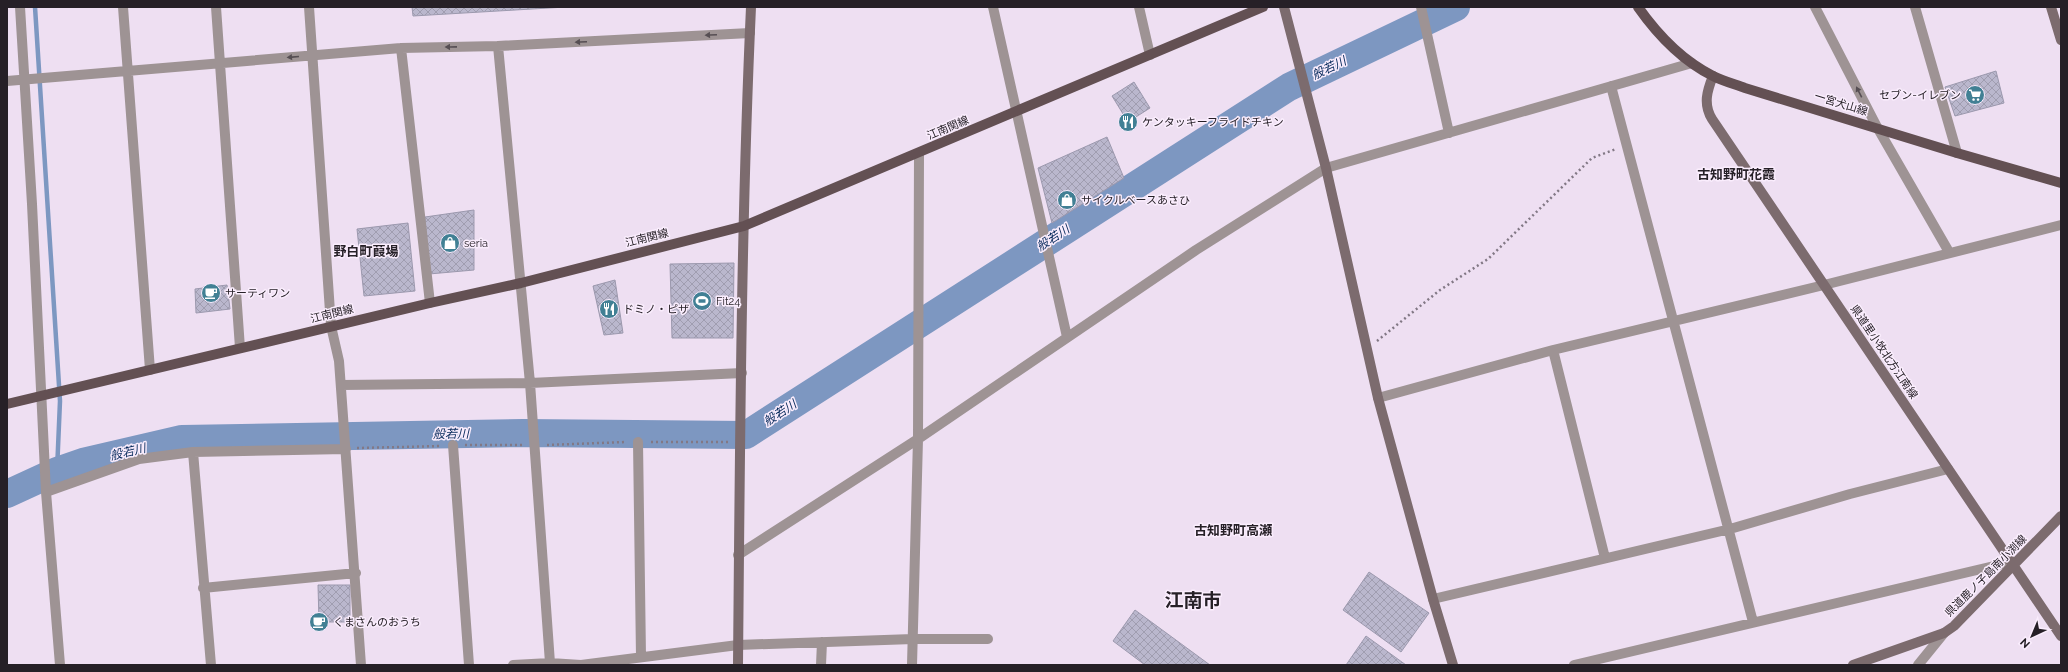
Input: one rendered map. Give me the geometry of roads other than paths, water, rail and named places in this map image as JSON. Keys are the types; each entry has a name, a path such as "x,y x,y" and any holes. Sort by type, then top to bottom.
{"main road":[{"name":"江南関線","path":"7,404 430,302 521,283 744,226 919,154 1263,7"},
{"name":"一宮犬山線","path":"1638,7 1648,21 1671,45 1692,63 1713,76 1745,88 1957,153 2061,183"}],"street":[{"path":"20,7 46,492 60,665"},
{"path":"123,7 150,370"},
{"path":"216,7 240,348"},
{"path":"309,7 331,326 339,361 356,573 361,665"},
{"path":"738,665 738,555 744,226 751,7"},
{"path":"993,7 1067,338"},
{"path":"1139,7 1150,55"},
{"path":"1284,7 1326,168 1378,398 1433,599 1453,665"},
{"path":"1421,7 1449,133"},
{"path":"1815,7 1876,127 1949,252"},
{"path":"1915,7 1957,153"},
{"path":"2051,7 2061,40"},
{"path":"7,81 401,48 498,46 750,33"},
{"path":"498,46 530,383 550,663"},
{"path":"401,48 430,302"},
{"path":"738,555 918,439 1196,250 1326,168 1692,63"},
{"name":"県道里小牧北方江南線","path":"1713,76 1707,90 1708,111 2061,636"},
{"path":"1611,86 1673,322 1730,529 1753,622"},
{"path":"912,665 918,439 919,154"},
{"path":"1378,398 1553,350 1824,285 1949,252 2061,225"},
{"path":"1553,350 1605,558"},
{"path":"341,385 530,383 742,373"},
{"path":"638,442 641,657"},
{"path":"453,445 469,665"},
{"path":"46,492 139,459 193,452 346,449"},
{"path":"193,452 203,588 211,665"},
{"path":"1433,599 1730,529 1850,494 1948,469"},
{"name":"県道鹿ノ子島南小渕線","path":"1853,665 1944,633 1954,626 2012,564 2061,516"},
{"path":"1574,665 1753,622 2012,564"},
{"path":"203,588 356,573"},
{"path":"1918,665 1944,633"},
{"path":"513,665 550,663 581,665 738,645 913,639 988,639"},
{"path":"821,665 822,642"}],"waterway":[{"path":"35,7 60,401 57,471"},
{"name":"般若川","path":"7,494 57,471 83,462 182,439 523,433 746,435 1289,87 1456,7"}],"place":[{"name":"セブン-イレブン","path":"1975,95"},
{"name":"ケンタッキーフライドチキン","path":"1128,122"},
{"name":"サイクルベースあさひ","path":"1067,200"},
{"name":"seria","path":"450,243"},
{"name":"サーティワン","path":"211,293"},
{"name":"Fit24","path":"702,301"},
{"name":"ドミノ・ピザ","path":"609,309"},
{"name":"くまさんのおうち","path":"319,622"}],"district":[{"name":"古知野町花霞","path":"1736,174"},
{"name":"野白町葭場","path":"366,251"},
{"name":"古知野町高瀬","path":"1233,530"},
{"name":"江南市","path":"1193,600"}]}
